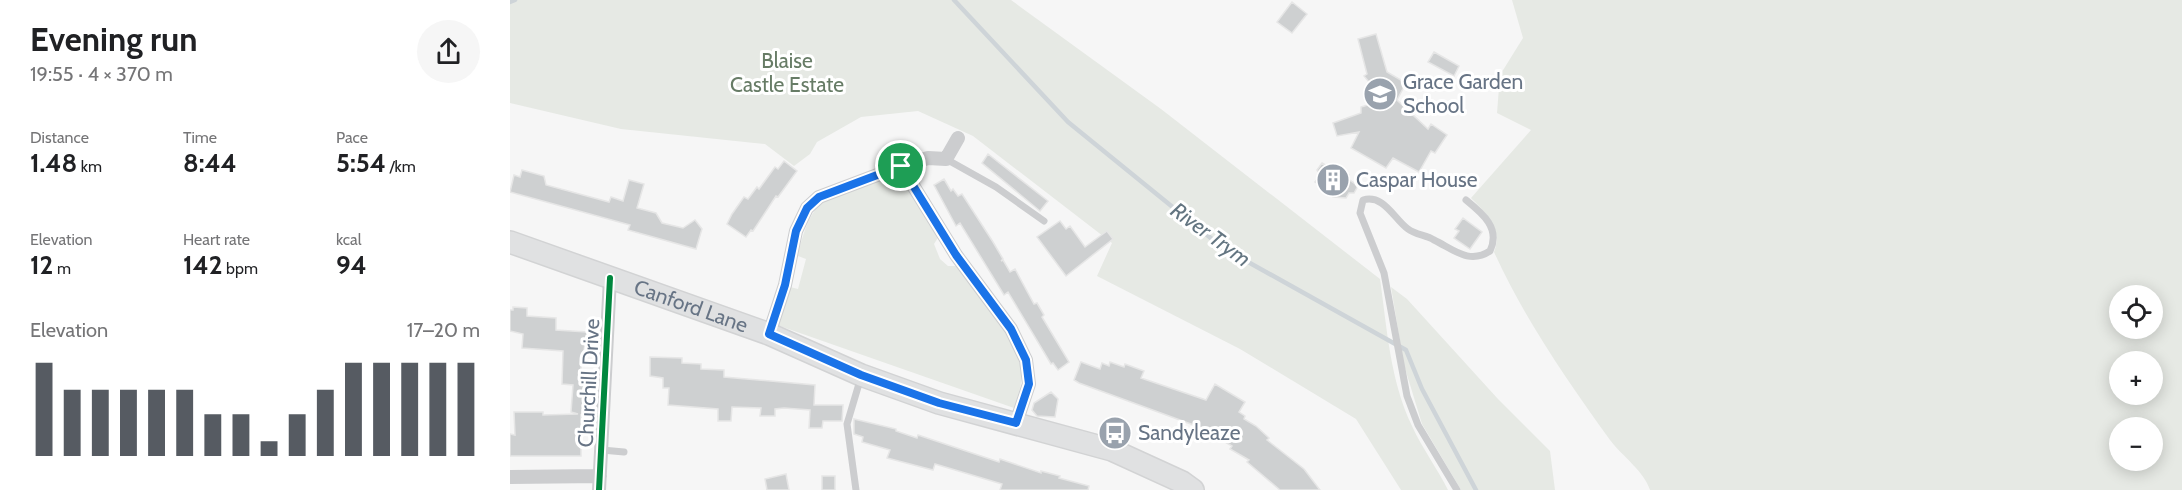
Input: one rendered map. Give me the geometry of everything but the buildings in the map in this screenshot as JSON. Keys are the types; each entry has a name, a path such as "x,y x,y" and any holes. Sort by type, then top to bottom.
{"main road":[{"name":"Canford Lane","path":"510,242 769,334 861,375 939,403 1112,450 1182,482 1193,490"}],"street":[{"path":"946,159 958,138"},
{"name":"Canford Lane","path":"769,334 785,285 796,231 807,208 819,197 839,188 901,166 928,158 946,159"},
{"path":"901,166 956,255 1011,329 1026,360 1029,384 1016,423"},
{"name":"Churchill Drive","path":"599,490 603,450 610,278"},
{"path":"510,477 600,476"}],"lane":[{"path":"946,159 996,187 1044,221"},
{"path":"1457,490 1418,425 1407,396 1384,273 1360,213 1360,205 1364,200 1374,199 1388,207 1410,231 1433,239 1461,255 1473,257 1490,251 1492,229 1486,216 1466,200"},
{"path":"855,490 847,424 861,375"},
{"path":"603,450 624,452"}],"green space":[{"name":"Blaise Castle Estate","path":"510,0 1011,0 1161,109 1380,279 1390,354 1399,391 1416,434 1448,490 1401,490 1356,419 1240,349 1097,276 1112,243 973,136 918,111 861,117 817,142 810,154 794,166 765,144 621,129 510,103"},
{"path":"1512,0 2182,0 2182,490 1650,490 1643,476 1615,446 1594,417 1533,326 1494,252 1496,236 1492,222 1471,198 1531,130 1497,113 1500,75 1523,38"},
{"path":"899,175 939,236 934,244 940,259 948,266 957,266 988,305 1016,351 1021,384 1014,408 777,325 790,287 798,289 806,259 798,256 811,217 820,204 843,188"},
{"path":"1391,287 1407,299 1498,399 1550,451 1555,490 1461,490 1422,424 1404,365"}],"waterway":[{"name":"River Trym","path":"510,2 515,0"},
{"name":"River Trym","path":"954,0 1068,122 1223,248 1406,350 1422,389 1476,490"}],"cycle path":[{"path":"769,334 785,285 796,231 807,208 819,197 901,166 956,255 1011,329 1026,360 1029,384 1016,423"},
{"path":"599,490 610,278"}],"place":[{"name":"Grace Garden School","path":"1380,94"},
{"name":"Caspar House","path":"1333,180"},
{"name":"Sandyleaze","path":"1115,433"}],"route":[{"path":"901,166 956,255 1011,329 1026,360 1029,384 1016,423 939,403 861,375 769,334 785,285 796,231 807,208 819,197 864,178 901,166"}]}
